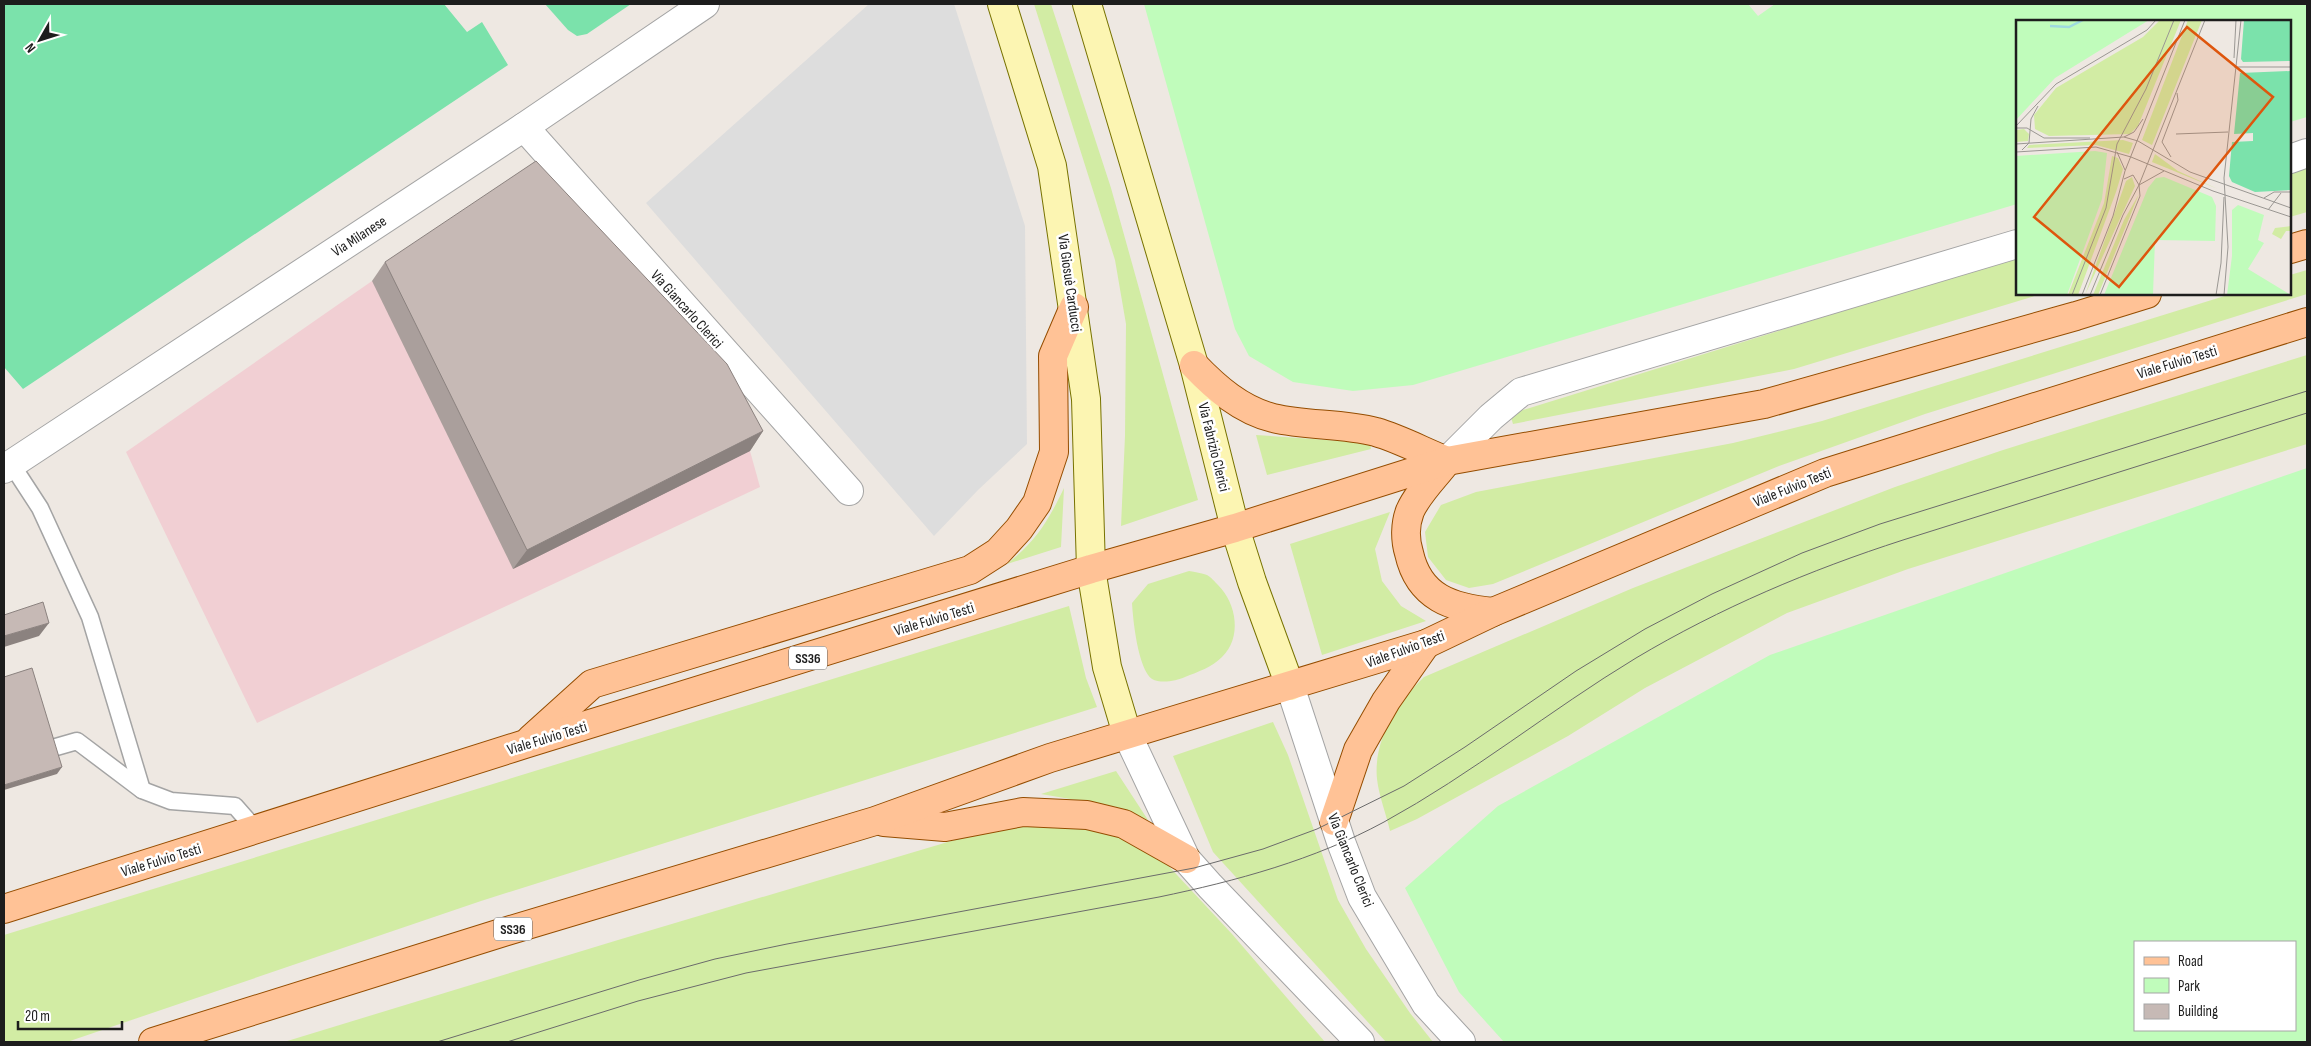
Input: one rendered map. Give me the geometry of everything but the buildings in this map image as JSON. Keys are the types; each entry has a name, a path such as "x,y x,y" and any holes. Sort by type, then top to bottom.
{"main road":[{"name":"Via Giosuè Carducci","path":"1002,4 1052,166 1086,399 1091,569"},
{"path":"1087,4 1194,365 1214,385 1240,404 1273,418 1336,425 1376,433 1447,461 1412,508 1408,517 1407,548 1412,565 1418,579 1430,592 1446,602 1468,609 1493,612"},
{"path":"2291,249 2307,244"},
{"name":"Viale Fulvio Testi","path":"4,909 525,744 778,668 1091,569 1235,528 1447,461 1764,404 2066,319 2143,295"},
{"path":"525,744 592,684 970,570 998,552 1019,529 1037,503 1054,452 1053,356 1074,307"},
{"name":"Viale Fulvio Testi","path":"152,1042 504,932 876,821 1050,758 1426,644 1493,612 1825,473 2307,322"},
{"name":"Via Fabrizio Clerici","path":"1194,365 1235,528"},
{"path":"1235,528 1252,582 1290,686"},
{"path":"1091,569 1107,666 1127,734"},
{"path":"1334,821 1358,750 1386,702 1426,644"},
{"path":"876,821 946,828 1023,812 1086,815 1124,824 1186,859"}],"street":[{"name":"Via Milanese","path":"6,465 524,127 705,4"},
{"name":"Via Giancarlo Clerici","path":"524,127 850,491"},
{"path":"2291,159 2307,153"},
{"name":"Viale Fulvio Testi","path":"1447,461 1491,417 1520,392 2016,244"},
{"name":"Via Giancarlo Clerici","path":"1290,686 1334,821 1362,897 1426,1004 1461,1042"},
{"path":"1127,734 1186,859 1360,1042"}],"lane":[{"path":"6,465 40,508 90,617 142,790"},
{"path":"4,762 77,741 142,790 171,801 235,806 256,830"}],"shaded area":[{"path":"869,4 954,4 1025,226 1027,444 978,490 934,536 646,203"},
{"path":"372,281 750,451 760,487 257,723 126,452"}],"green space":[{"path":"4,4 444,4 467,32 482,22 508,65 23,389 4,367"},
{"path":"545,4 631,4 587,34 577,36 568,30"},
{"path":"1034,4 1051,4 1111,188 1198,500 1121,526 1125,436 1126,324 1115,260"},
{"path":"1144,4 1748,4 1758,16 1775,4 2307,4 2307,117 2291,122 2291,20 2016,20 2016,204 1413,385 1353,391 1293,382 1249,356 1235,329"},
{"path":"2307,167 2307,212 2291,217 2291,172"},
{"path":"2016,257 2016,295 2038,295 1794,369 1513,424 1510,414"},
{"path":"2307,270 2307,294 1925,414 1779,466 1493,584 1469,588 1446,580 1428,557 1425,532 1441,505 1476,492 1733,443 1822,421 2228,295 2291,295 2291,275"},
{"path":"2307,355 2307,444 1908,569 1787,613 1645,688 1568,736 1417,819 1390,831 1377,779 1379,750 1383,736 1397,710 1424,677 1633,588 1895,487 2000,451"},
{"path":"1256,435 1370,443 1371,449 1267,475"},
{"path":"2307,468 2307,1042 1504,1042 1459,992 1405,888 1498,806 1770,655"},
{"path":"1064,488 1061,547 1007,564 1026,547 1041,529"},
{"path":"1390,512 1375,549 1382,581 1401,606 1426,621 1322,655 1290,544"},
{"path":"1189,571 1208,576 1218,585 1233,611 1235,631 1228,649 1214,664 1177,680 1156,681 1147,674 1143,665 1135,632 1132,603 1148,584"},
{"path":"1069,606 1086,678 1097,707 481,901 67,1042 4,1042 4,935"},
{"path":"1273,722 1288,755 1338,900 1366,949 1410,1013 1433,1042 1386,1042 1213,852 1173,756"},
{"path":"1116,771 1148,820 1117,807 1041,794"},
{"path":"1015,822 1076,823 1127,837 1164,861 1232,934 1325,1042 284,1042 618,940"}],"tram line":[{"path":"437,1042 639,980 715,959 1194,868 1263,849 1317,829 1404,786 1576,671 1645,629 1712,594 1802,553 1880,524 2307,391"},
{"path":"507,1042 638,1001 746,973 1159,897 1217,884 1274,868 1330,848 1384,822 1480,763 1636,658 1700,623 1800,577 1903,540 2307,413"}]}
